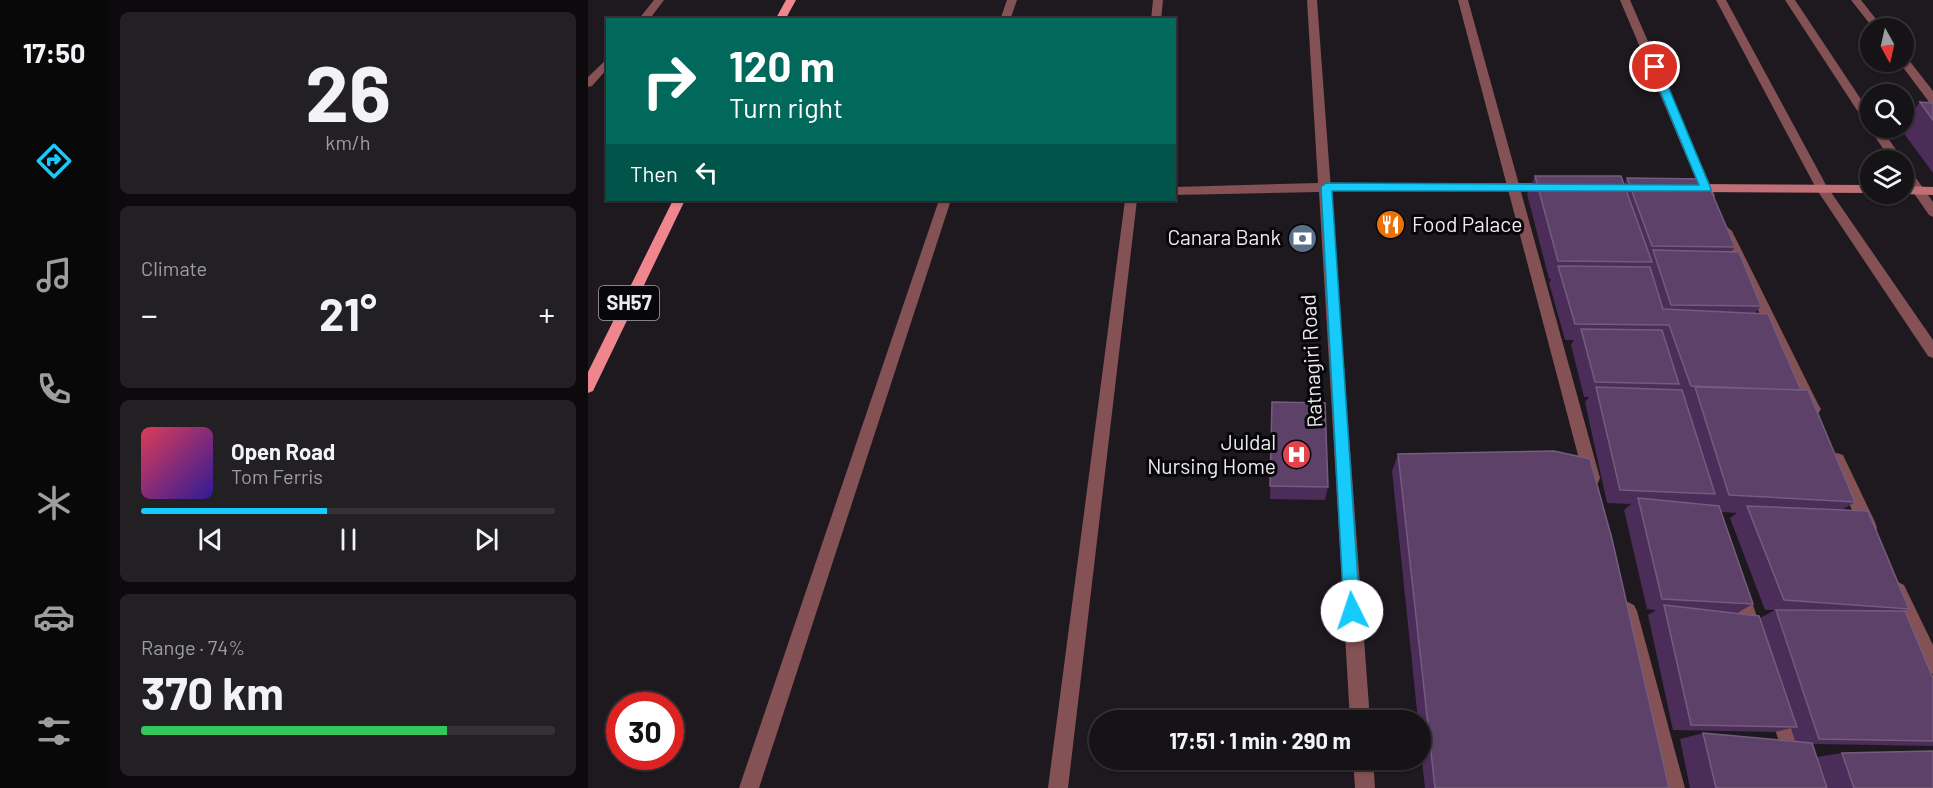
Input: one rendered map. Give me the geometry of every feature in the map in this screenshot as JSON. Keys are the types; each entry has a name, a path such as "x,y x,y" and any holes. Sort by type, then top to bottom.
{"main road":[{"path":"781,18 791,0"},
{"name":"SH57","path":"590,381 679,201"}],"street":[{"path":"645,18 659,0"},
{"path":"1006,18 1012,0"},
{"path":"1156,18 1158,0"},
{"name":"Ratnagiri Road","path":"1312,0 1359,710"},
{"path":"1462,0 1515,186 1598,499"},
{"path":"1625,0 1706,189 1818,421"},
{"path":"1721,0 1821,188 1933,351"},
{"path":"1790,0 1860,106"},
{"path":"1856,0 1870,18"},
{"path":"588,66 606,65"},
{"path":"588,84 606,65"},
{"path":"1912,72 1933,99"},
{"path":"1914,185 1933,212"},
{"path":"1176,191 1326,187 1562,187"},
{"path":"1682,188 1860,189"},
{"path":"1917,190 1933,191"},
{"path":"748,788 945,201"},
{"path":"1058,788 1131,201"},
{"path":"1828,442 1873,537"},
{"path":"1732,566 1761,655"},
{"path":"1893,580 1933,664"},
{"path":"1623,591 1675,788"},
{"path":"1775,699 1804,788"},
{"path":"1364,770 1365,788"}],"building":[{"path":"1920,102 1933,103 1933,120"},
{"path":"1535,176 1621,176 1652,262 1558,261"},
{"path":"1627,178 1706,179 1735,247 1652,246"},
{"path":"1653,250 1739,252 1761,306 1671,305"},
{"path":"1558,266 1650,267 1663,309 1768,314 1801,390 1691,386 1669,325 1575,324"},
{"path":"1581,329 1662,330 1679,384 1595,382"},
{"path":"1596,387 1682,390 1715,494 1620,490"},
{"path":"1695,387 1808,390 1855,502 1729,495"},
{"path":"1272,402 1325,403 1328,487 1270,486"},
{"path":"1554,451 1590,459 1612,539 1669,788 1435,788 1431,752 1431,710 1426,710 1398,454"},
{"path":"1638,498 1719,506 1753,604 1662,599"},
{"path":"1747,506 1868,511 1909,609 1784,600"},
{"path":"1664,605 1759,616 1797,727 1691,725"},
{"path":"1776,610 1905,611 1933,678 1933,741 1819,739"},
{"path":"1703,733 1812,743 1827,788 1716,788"},
{"path":"1933,751 1933,788 1854,788 1842,753"}],"place":[{"name":"Food Palace","path":"1391,225"},
{"name":"Canara Bank","path":"1302,238"},
{"name":"Juldal Nursing Home","path":"1297,455"}],"route":[{"path":"1352,611 1326,187 1515,186 1706,189 1655,67"}]}
